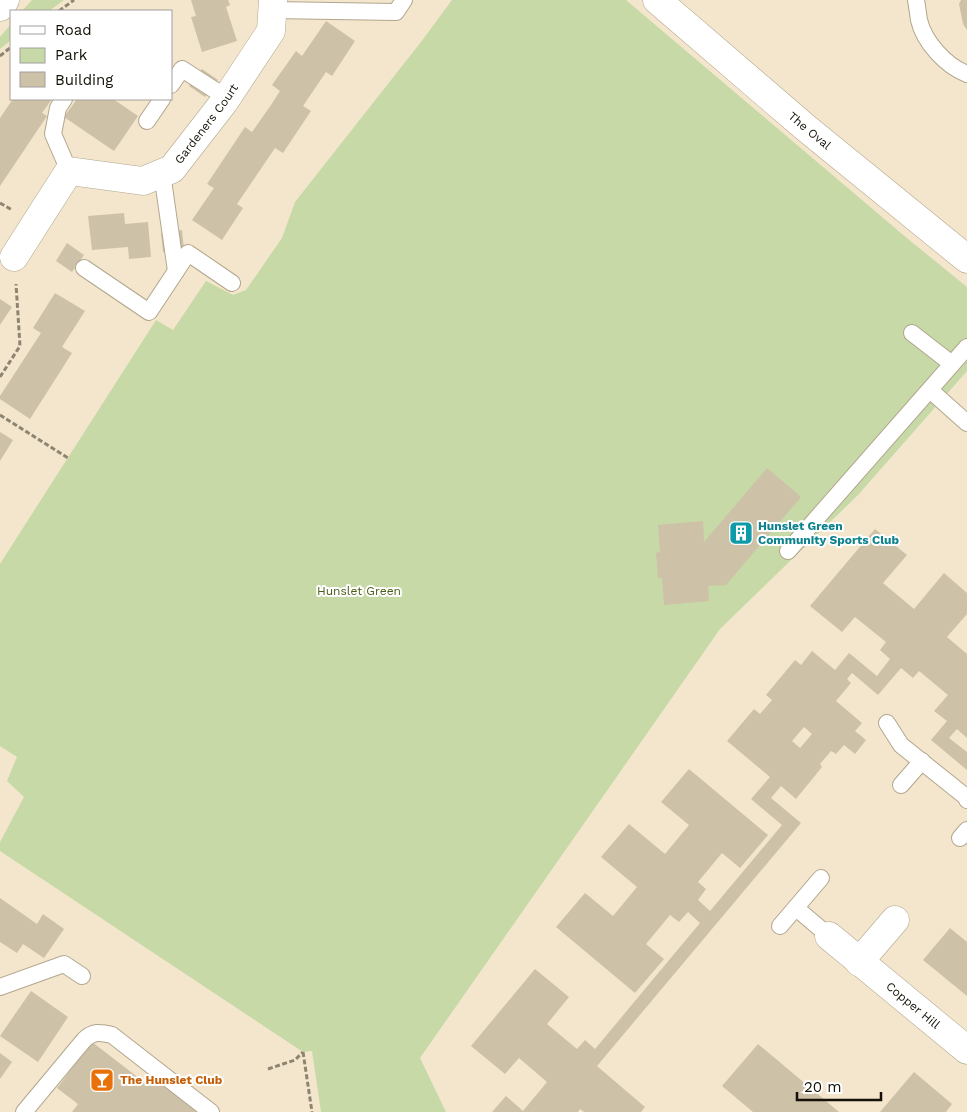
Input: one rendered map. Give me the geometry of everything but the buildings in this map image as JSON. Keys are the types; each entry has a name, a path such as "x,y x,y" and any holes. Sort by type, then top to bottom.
{"street":[{"path":"0,7 5,0"},
{"name":"The Oval","path":"657,0 806,128 967,259"},
{"name":"Gardeners Court","path":"70,171 143,181 172,169 227,98 271,31 273,5"},
{"path":"7,257 70,171"},
{"path":"859,962 895,920"},
{"name":"Copper Hill","path":"829,936 967,1050"}],"lane":[{"path":"273,5 396,12 404,0"},
{"path":"916,0 919,22 934,50 958,71 967,74"},
{"path":"172,84 182,69 227,98"},
{"path":"63,100 58,108 53,134 70,171"},
{"path":"147,121 161,100"},
{"path":"162,173 176,271"},
{"path":"84,268 148,312 188,253 232,283"},
{"path":"912,333 952,364"},
{"path":"788,551 967,347"},
{"path":"930,390 967,423"},
{"path":"887,723 901,745 966,797 967,800"},
{"path":"901,785 922,761"},
{"path":"780,926 821,878"},
{"path":"796,908 829,936"},
{"path":"0,987 64,964 82,976"},
{"path":"24,1112 84,1040 90,1034 100,1032 112,1035 211,1112"}],"path":[{"path":"60,10 74,0"},
{"path":"0,56 10,48"},
{"path":"0,377 20,346 7,257"},
{"path":"0,415 68,458"},
{"path":"268,1069 296,1060 304,1052 312,1112"}],"green space":[{"path":"32,0 64,0 50,10 23,10"},
{"name":"Hunslet Green","path":"452,0 626,0 967,287 967,371 858,495 720,629 420,1058 446,1112 321,1112 312,1051 303,1052 0,851 0,842 24,797 7,781 17,757 0,746 0,564 156,320 173,330 206,281 233,295 246,290 282,238 295,202"},
{"path":"10,25 10,41 0,49 0,37"}],"place":[{"name":"Hunslet Green Community Sports Club","path":"741,533"},
{"name":"The Hunslet Club","path":"102,1080"}]}
